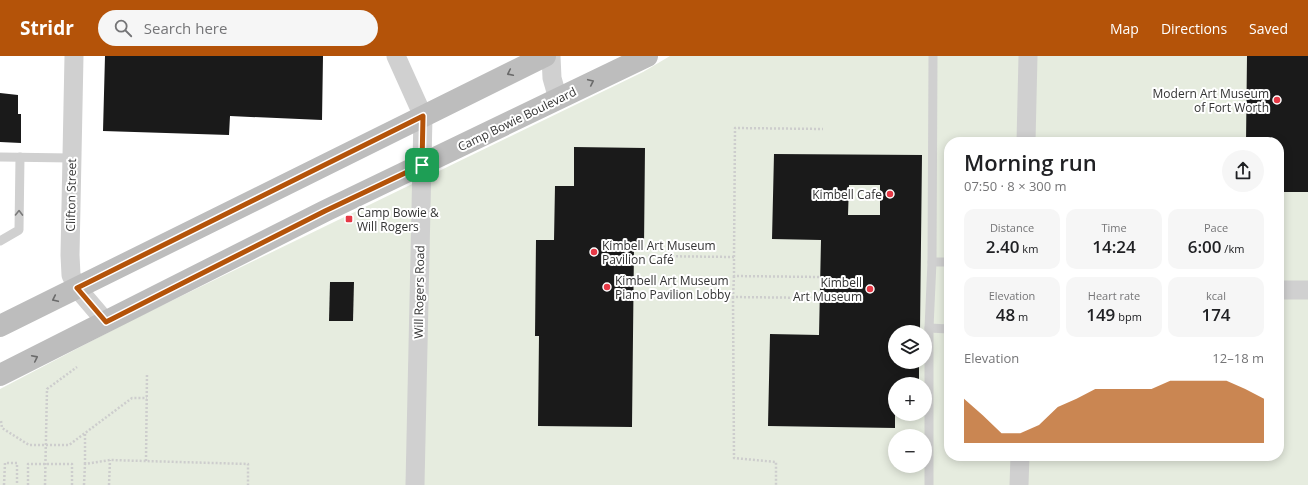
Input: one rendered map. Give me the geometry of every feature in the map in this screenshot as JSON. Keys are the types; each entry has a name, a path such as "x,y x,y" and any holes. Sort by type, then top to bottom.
{"main road":[{"path":"0,326 545,56"},
{"name":"Camp Bowie Boulevard","path":"0,375 325,211 647,56"}],"street":[{"name":"Clifton Street","path":"74,56 71,275 77,288 106,322"},
{"name":"Will Rogers Road","path":"396,56 423,116 415,485"},
{"path":"552,56 552,78 558,99"},
{"path":"1026,137 1028,56"},
{"path":"1284,290 1308,290"},
{"path":"1019,485 1020,461"}],"lane":[{"path":"929,325 932,262 933,56"},
{"path":"0,157 72,158"},
{"path":"0,241 18,230 20,157"},
{"path":"932,262 944,262"},
{"path":"932,328 944,329"},
{"path":"928,485 929,369"}],"path":[{"path":"776,485 776,462 734,458 733,297 735,128 823,129"},
{"path":"648,256 734,257"},
{"path":"734,276 820,278"},
{"path":"733,297 820,298"},
{"path":"45,485 47,389 78,367"},
{"path":"146,461 147,373"},
{"path":"1,421 2,428 29,445 69,445 132,398 147,398"},
{"path":"84,485 85,434"},
{"path":"85,464 110,460 248,464 248,485"},
{"path":"110,460 110,485"},
{"path":"4,485 5,463 17,463 17,485"},
{"path":"28,485 28,464 72,464 72,485"}],"shaded area":[{"path":"670,56 1308,56 1308,485 0,485 0,389 128,322 643,72"}],"building":[{"path":"105,56 323,56 322,120 230,116 229,135 103,131"},
{"name":"Modern Art Museum of Fort Worth","path":"1247,56 1308,56 1308,192 1284,192 1284,137 1246,137"},
{"path":"0,93 18,95 18,114 21,114 21,143 0,142"},
{"path":"574,147 645,148 644,246 634,246 632,427 538,426 539,336 535,336 536,240 554,240 555,186 574,186"},
{"name":"Kimbell Art Museum","path":"774,154 922,155 920,325 888,325 888,369 919,369 919,377 888,377 888,421 895,421 895,428 768,426 770,334 819,335 821,240 772,239","holes":["849,185 880,185 880,215 848,215"]},
{"path":"330,282 354,282 353,321 329,321"}],"place":[{"name":"Modern Art Museum of Fort Worth","path":"1277,100"},
{"name":"Kimbell Cafe","path":"890,194"},
{"name":"Camp Bowie & Will Rogers","path":"349,219"},
{"name":"Kimbell Art Museum Pavilion Café","path":"594,252"},
{"name":"Kimbell Art Museum Piano Pavilion Lobby","path":"607,287"},
{"name":"Kimbell Art Museum","path":"870,289"}],"route":[{"path":"423,116 422,165 325,211 106,322 77,288 423,116"}]}
